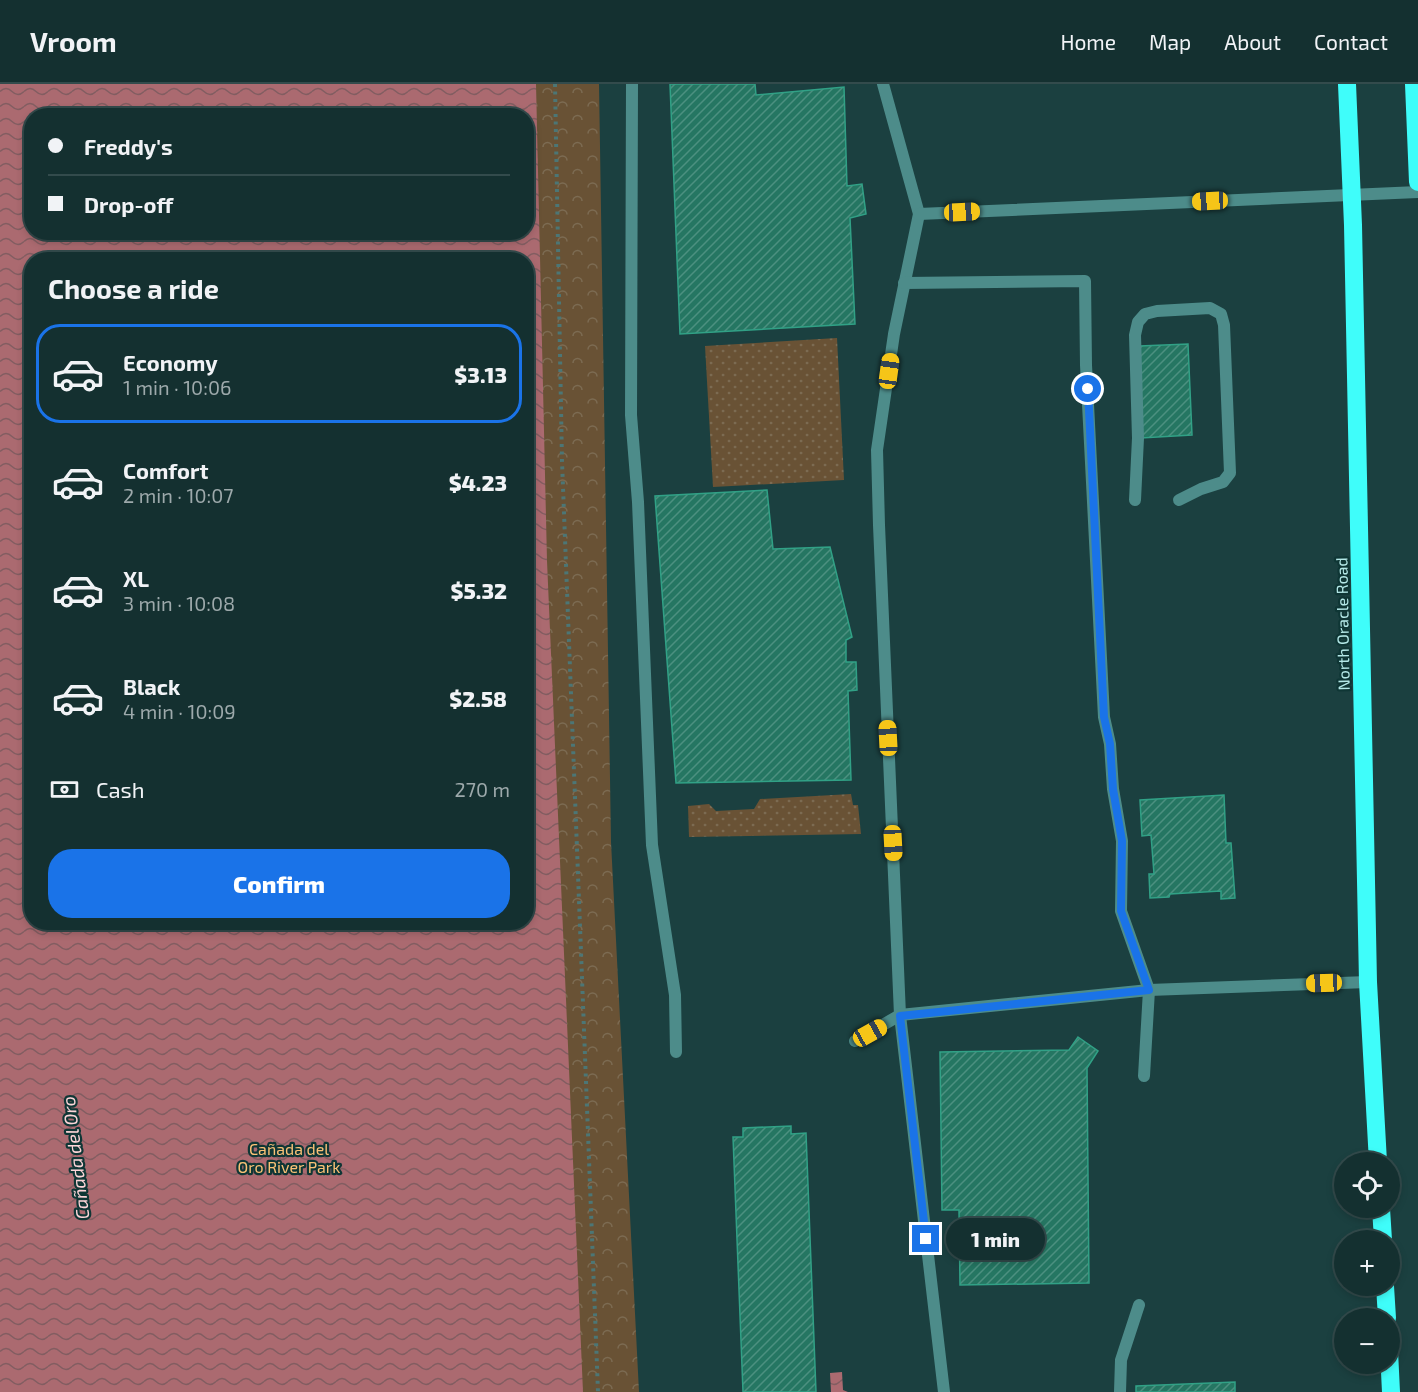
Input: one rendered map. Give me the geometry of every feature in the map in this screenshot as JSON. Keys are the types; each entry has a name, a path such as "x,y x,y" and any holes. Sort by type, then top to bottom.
{"highway":[{"name":"North Oracle Road","path":"1347,84 1352,195 1368,982 1377,1152"},
{"path":"1414,84 1418,182"},
{"path":"1390,1374 1391,1392"}],"lane":[{"path":"632,84 632,415 638,502 652,845 675,995 676,1052"},
{"path":"883,84 919,214 894,334 878,450 879,525 900,1016 944,1392"},
{"path":"919,214 1418,192"},
{"path":"904,283 1085,281 1086,365 1104,717 1110,744 1113,789 1122,841 1121,911 1149,990 1144,1076"},
{"path":"1135,500 1138,438 1135,335 1138,322 1145,314 1157,311 1210,308 1221,314 1224,325 1230,473 1223,482 1201,489 1179,500"},
{"path":"855,1041 900,1016 1149,990 1368,982"},
{"path":"1120,1392 1121,1360 1139,1305"}],"path":[{"path":"555,84 562,461 598,1392"}],"green space":[{"name":"Cañada del Oro River Park","path":"0,84 599,84 611,842 639,1392 0,1392"},
{"path":"837,338 844,480 713,487 705,346"},
{"path":"851,794 853,805 858,805 861,834 689,837 688,806 709,804 716,811 754,809 760,799"}],"water":[{"name":"Cañada del Oro River Park","path":"0,84 536,84 547,561 583,1392 0,1392"},
{"path":"842,1372 843,1390 848,1392 831,1392 830,1373"}],"building":[{"path":"670,84 755,84 756,95 844,87 847,186 862,184 866,214 850,218 855,324 680,334"},
{"path":"1188,344 1192,435 1141,438 1140,346"},
{"path":"767,490 773,549 830,547 852,637 846,640 846,662 856,662 857,690 848,691 851,780 676,783 655,496"},
{"path":"1224,795 1226,843 1231,843 1235,898 1221,899 1221,891 1170,894 1169,897 1150,898 1149,874 1154,874 1151,835 1142,836 1140,800"},
{"path":"1078,1037 1098,1051 1087,1068 1089,1283 960,1285 959,1210 942,1210 940,1052 1069,1050"},
{"path":"791,1126 791,1134 806,1133 816,1392 743,1392 733,1137 743,1137 743,1128"},
{"path":"1235,1382 1235,1392 1136,1392 1136,1386"}],"route":[{"path":"926,1239 900,1016 1149,990 1121,911 1122,841 1113,789 1110,744 1104,717 1088,389"}],"water label":[{"name":"Cañada del Oro","path":"75,1158"}]}
